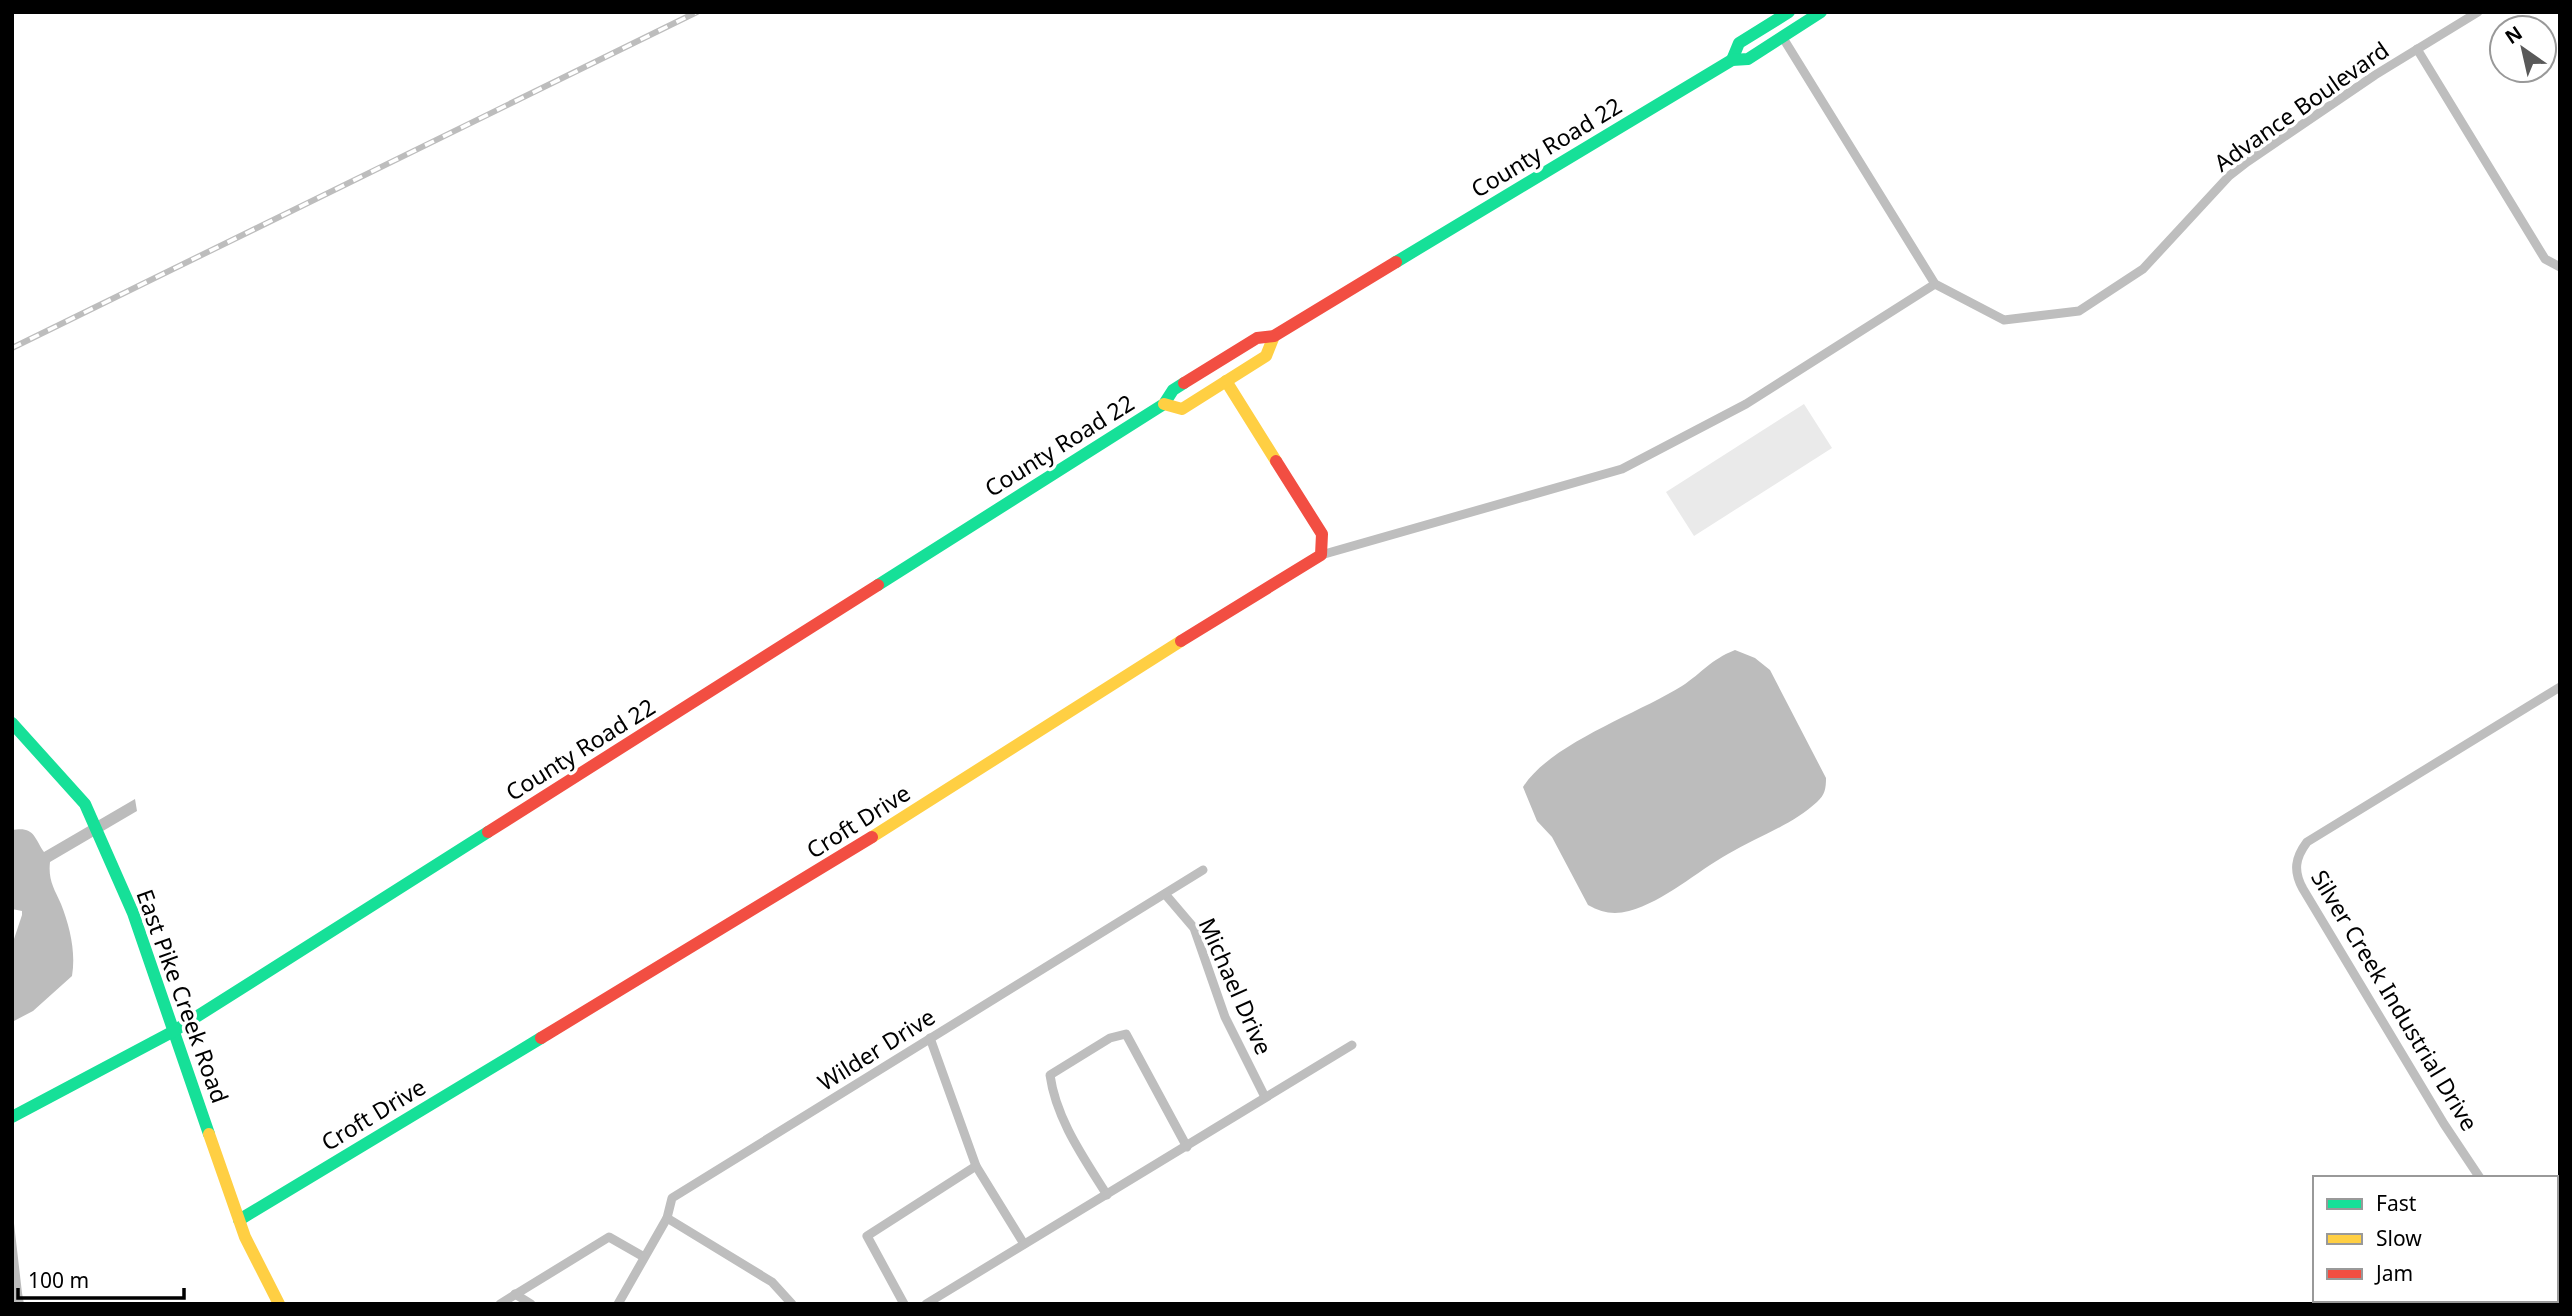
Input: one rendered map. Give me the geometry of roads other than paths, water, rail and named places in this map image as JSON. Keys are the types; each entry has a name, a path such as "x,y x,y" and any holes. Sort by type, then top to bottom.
{"main road":[{"name":"County Road 22","path":"1732,60 1739,43 1789,12"},
{"name":"County Road 22","path":"13,1117 174,1031 1164,404 1173,390 1257,338 1274,336 1732,60 1748,59 1821,12"},
{"name":"County Road 22","path":"1164,404 1182,409 1266,356 1274,336"},
{"path":"1226,381 1322,534 1321,555"},
{"name":"Croft Drive","path":"239,1220 913,813 1055,719 1321,555"},
{"name":"East Pike Creek Road","path":"12,723 85,804 133,913 239,1220 279,1304"}],"street":[{"name":"Advance Boulevard","path":"1935,284 2004,320 2079,311 2143,269 2229,176 2247,162 2417,49 2478,12"},
{"path":"1321,555 1622,469 1746,404 1935,284 1783,38"},
{"path":"2417,49 2545,259 2560,267"},
{"name":"Silver Creek Industrial Drive","path":"2479,1176 2444,1125 2303,889 2298,879 2297,860 2307,842 2560,687"},
{"name":"Wilder Drive","path":"622,1302 667,1218 672,1198 1203,870"},
{"name":"Michael Drive","path":"1165,894 1194,928 1225,1017 1265,1097"},
{"path":"1107,1195 1072,1136 1052,1092 1050,1075 1110,1038 1126,1034 1136,1048 1144,1071 1187,1147"},
{"path":"930,1038 976,1166 1024,1244"},
{"path":"926,1304 1352,1045"},
{"path":"904,1304 867,1236 976,1166"},
{"path":"667,1218 772,1282 792,1304"},
{"path":"499,1304 609,1237 644,1257"},
{"path":"515,1294 531,1304"}],"railway":[{"path":"12,348 697,12"}]}
